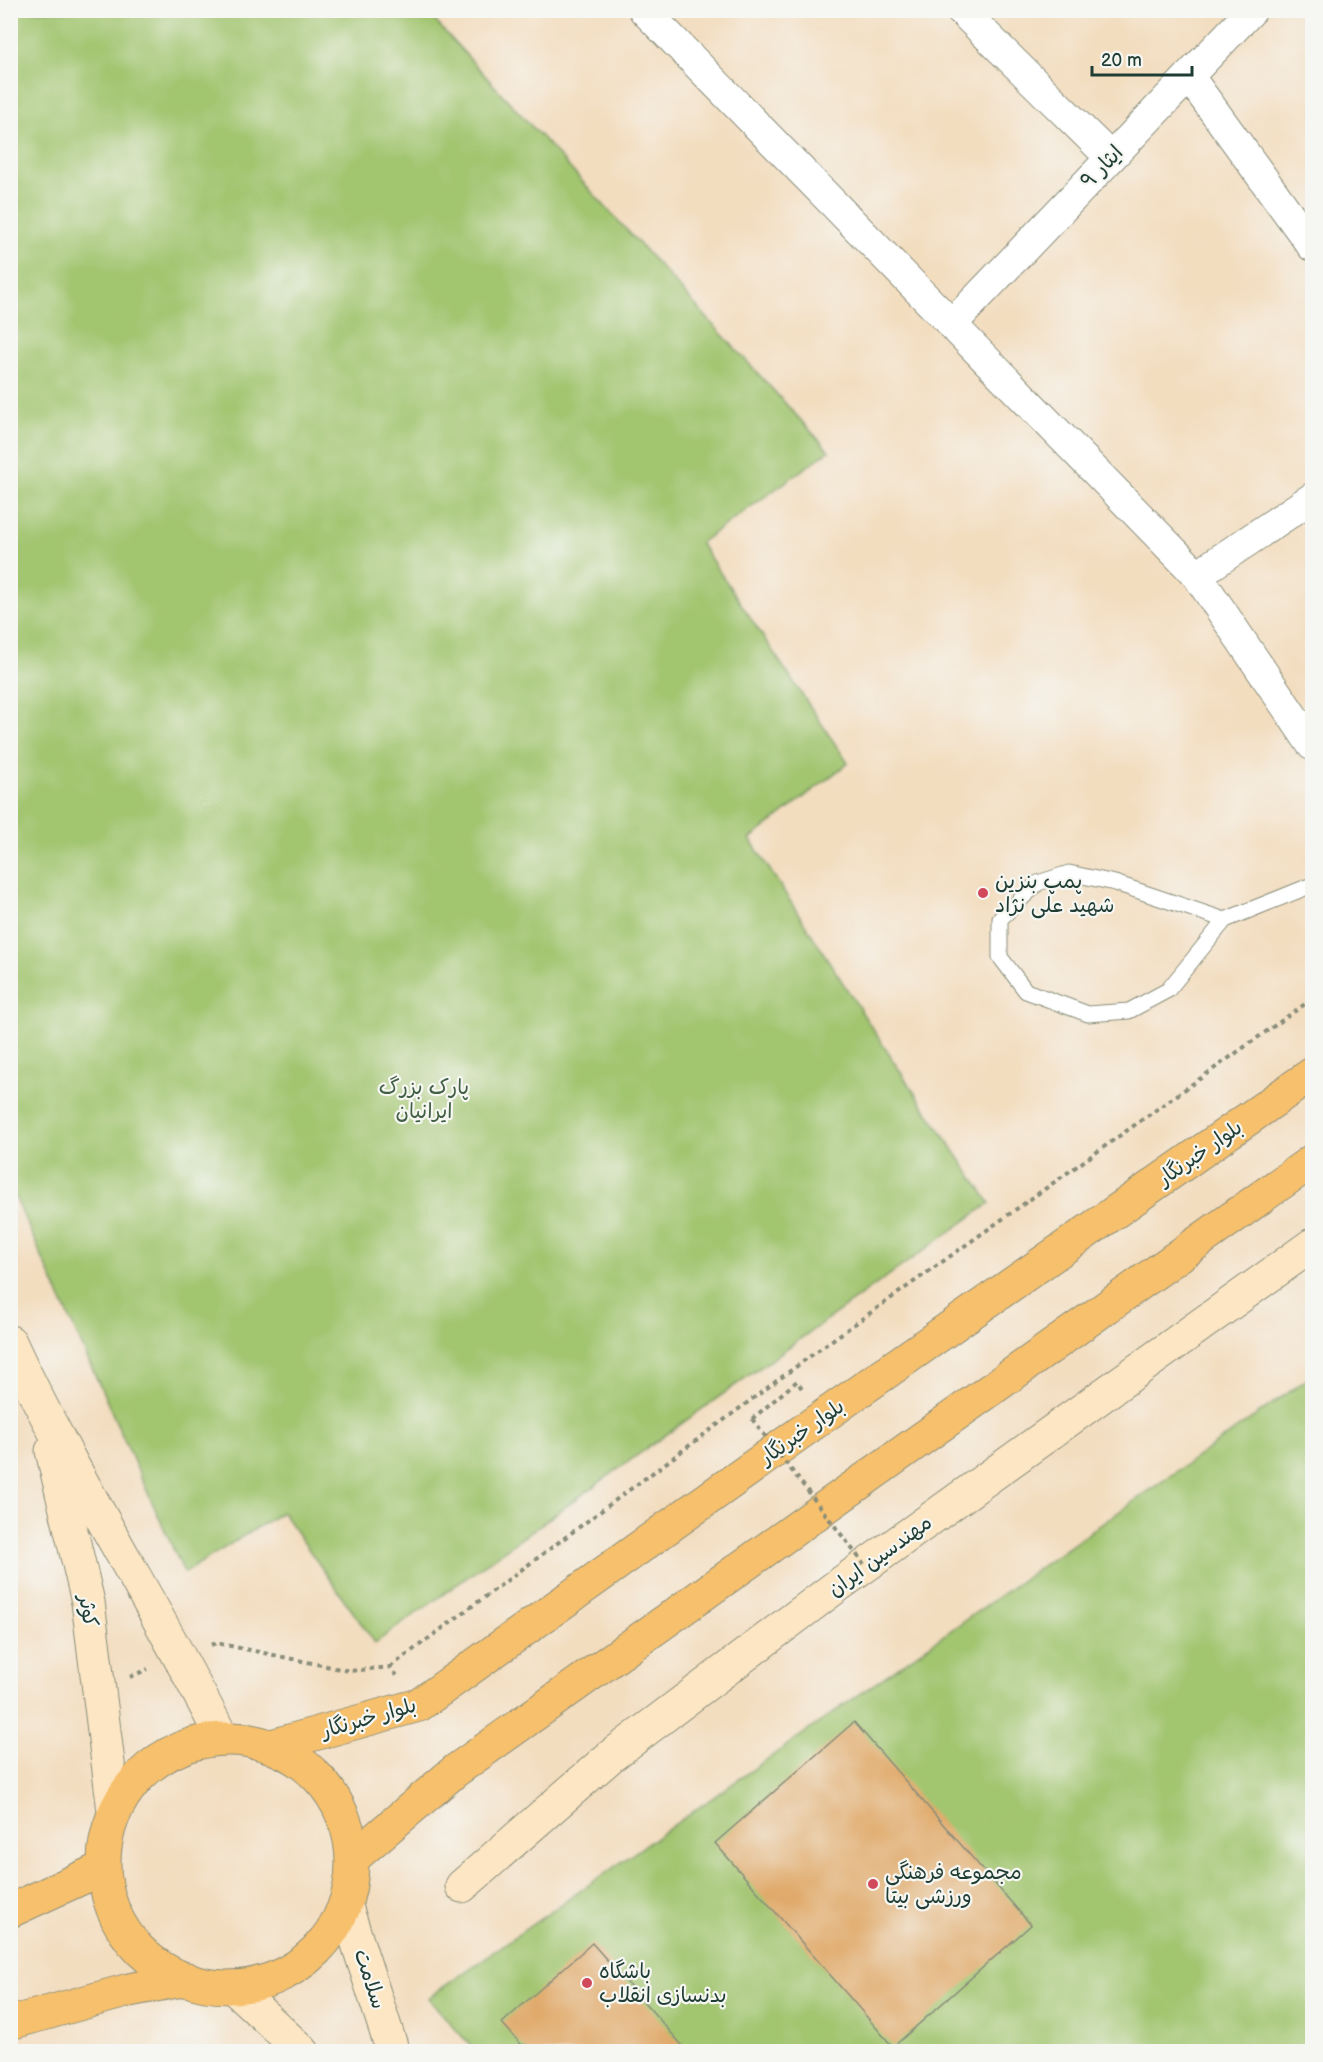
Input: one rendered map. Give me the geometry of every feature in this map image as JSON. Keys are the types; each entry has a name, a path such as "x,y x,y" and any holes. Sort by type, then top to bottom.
{"highway":[{"name":"بلوار خبرنگار","path":"271,1746 419,1705 802,1432 1312,1074"},
{"path":"353,1858 455,1771 1312,1161"},
{"path":"222,1738 247,1739 271,1746 303,1763 329,1790 346,1822 353,1858 352,1883 346,1907 324,1944 292,1972 251,1986 233,1987 209,1987 168,1973 134,1946 112,1910 103,1868 105,1839 114,1811 132,1782 158,1759 189,1744 222,1738"},
{"path":"10,1911 103,1868"},
{"path":"10,2023 129,1990 187,1979"}],"main road":[{"name":"مهندسین ایران","path":"462,1886 611,1756 843,1582 1312,1245"},
{"name":"کوثر","path":"10,1342 44,1414 180,1655 222,1738"},
{"name":"کوثر","path":"44,1414 88,1602 114,1811"},
{"name":"سلامت","path":"346,1907 393,2052"},
{"path":"233,1987 303,2052"}],"street":[{"path":"644,10 1197,575 1312,745"},
{"path":"961,10 1110,157"},
{"name":"ایثار ۹","path":"952,324 1110,157 1190,78 1252,10"},
{"path":"1190,78 1312,246"},
{"path":"1197,575 1312,498"}],"lane":[{"path":"1225,920 1115,882 1069,873 1038,884 1000,919 1000,957 1026,991 1088,1014 1129,1011 1168,990 1225,920 1312,885"}],"path":[{"path":"99,1691 180,1655 216,1643 350,1671 390,1667 828,1343 1312,999"},
{"path":"797,1381 752,1419 864,1564"},
{"path":"390,1667 419,1705"}],"green space":[{"name":"پارک بزرگ ایرانیان","path":"10,11 426,11 829,451 700,543 848,763 750,839 905,1079 990,1203 375,1643 282,1512 184,1573 11,1188"},
{"path":"1312,1376 1312,2051 475,2051 428,1998"}],"building":[{"name":"مجموعه فرهنگی ورزشی بیتا","path":"854,1722 1031,1925 893,2047 715,1843"},
{"name":"باشگاه بدنسازی انقلاب","path":"592,1943 688,2052 528,2052 502,2023"}],"place":[{"name":"پمپ بنزین شهید علی نژاد","path":"983,893"},
{"name":"مجموعه فرهنگی ورزشی بیتا","path":"873,1884"},
{"name":"باشگاه بدنسازی انقلاب","path":"587,1983"}]}
